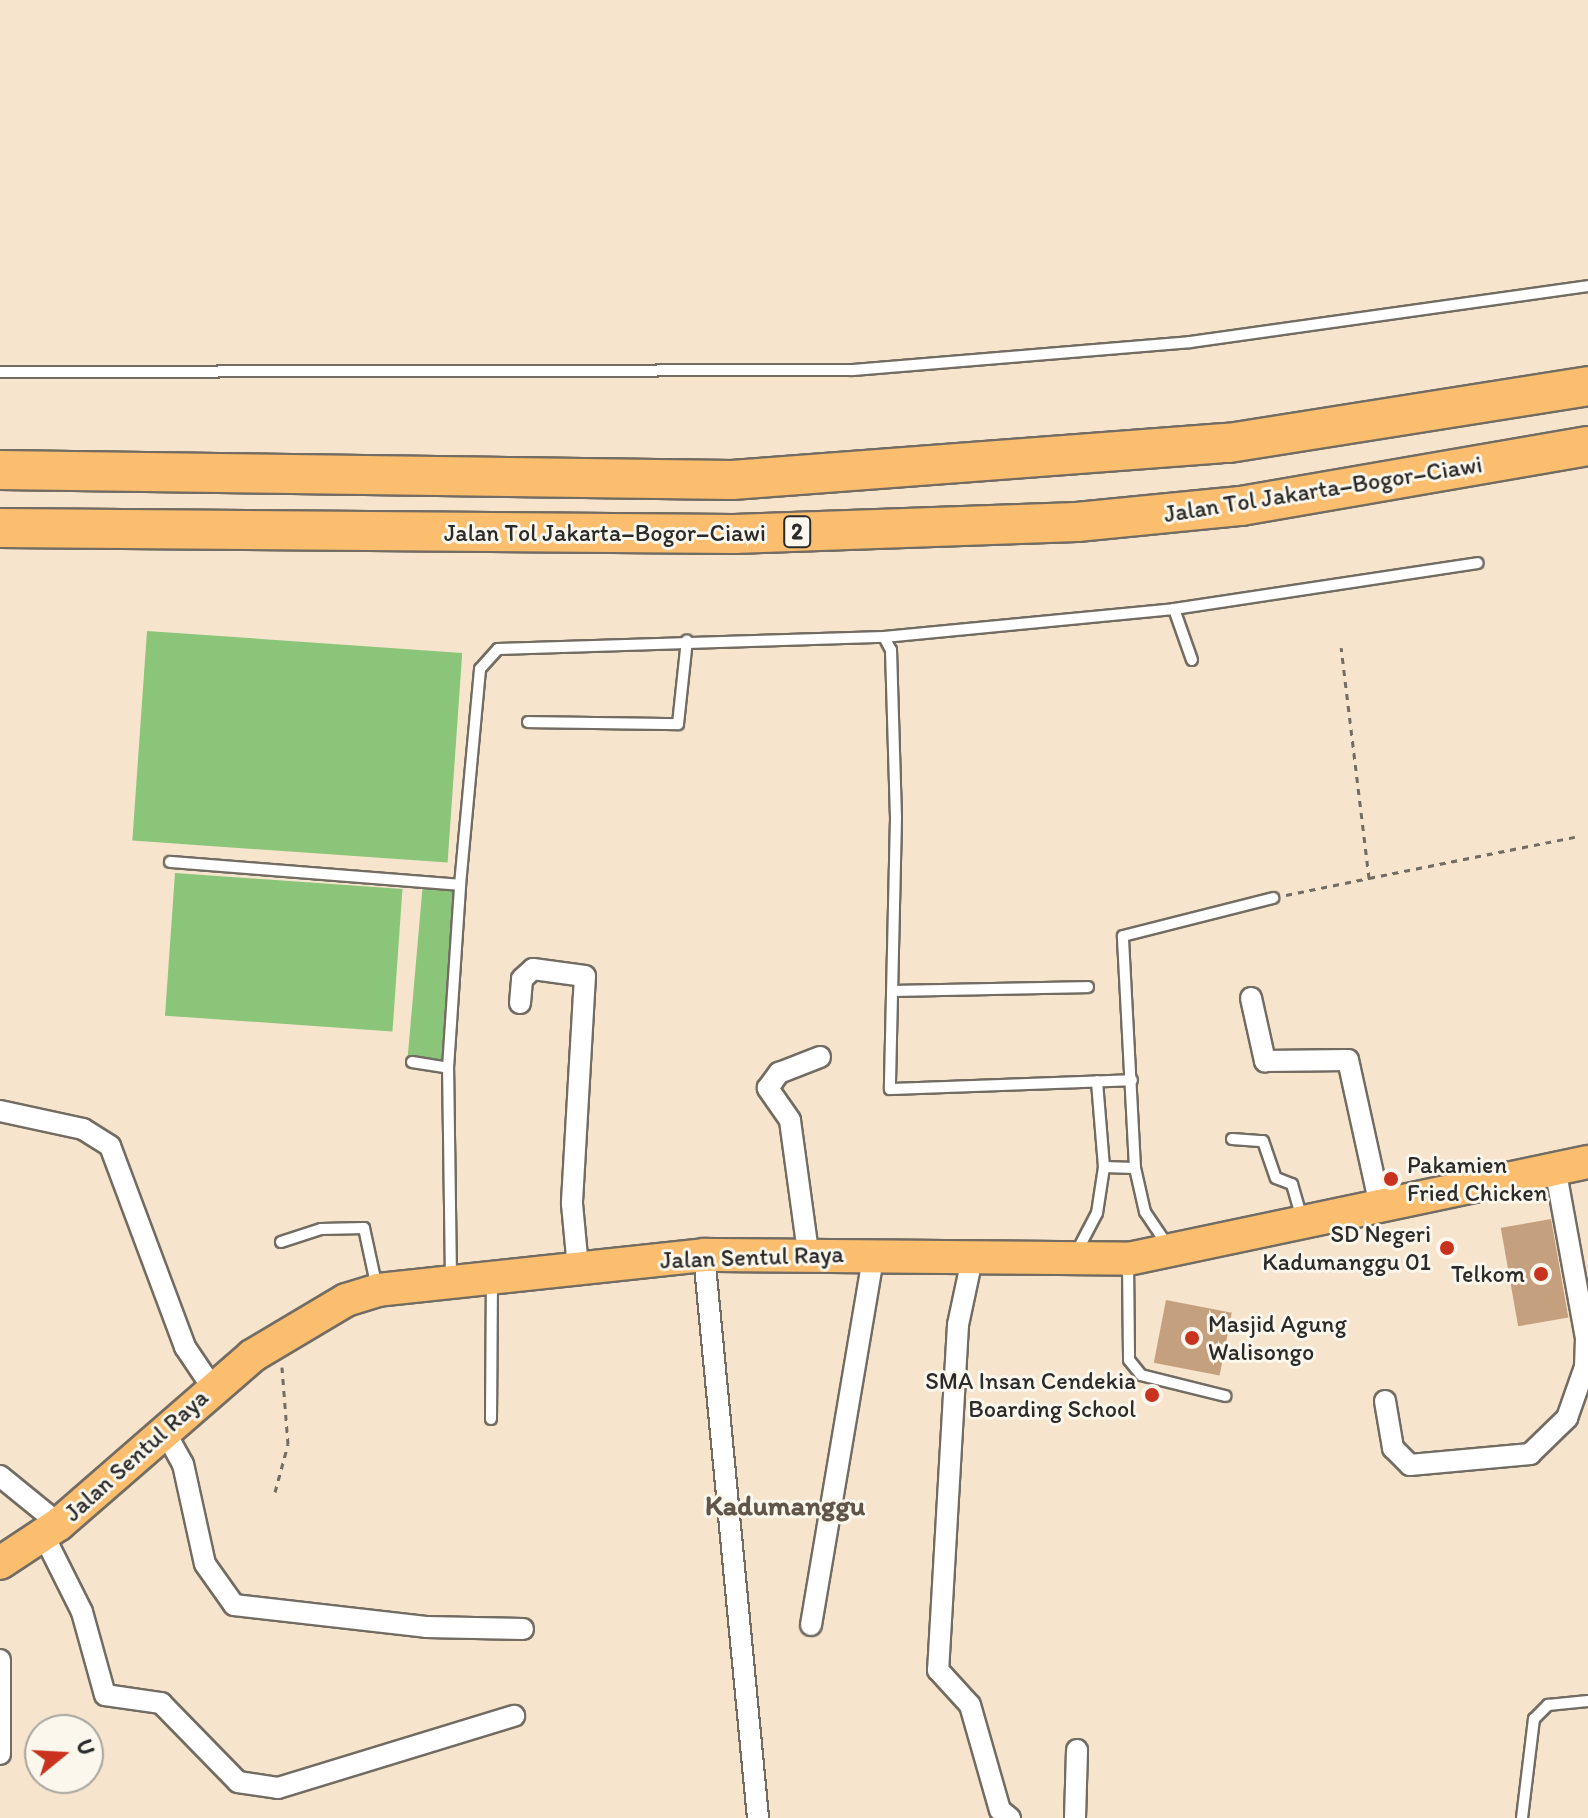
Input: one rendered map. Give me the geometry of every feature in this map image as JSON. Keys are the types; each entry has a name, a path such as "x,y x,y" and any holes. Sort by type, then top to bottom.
{"highway":[{"path":"0,470 732,480 1229,443 1588,386"},
{"name":"Jalan Tol Jakarta–Bogor–Ciawi","path":"0,528 734,534 1077,522 1241,506 1588,446"},
{"path":"0,554 275,532"}],"main road":[{"name":"Jalan Sentul Raya","path":"0,1563 51,1530 212,1387 275,1341 378,1290 451,1278 492,1277 704,1255 808,1252 1071,1263 1128,1259 1588,1162"}],"street":[{"path":"520,1003 522,979 533,969 585,976 572,1204 578,1267"},
{"path":"1251,998 1265,1061 1348,1060 1380,1205"},
{"path":"808,1252 790,1120 768,1088 779,1073 820,1057"},
{"path":"0,1111 83,1129 110,1146 185,1347 212,1387"},
{"path":"1385,1401 1393,1448 1410,1465 1530,1454 1567,1418 1585,1367 1586,1338 1555,1167"},
{"path":"811,1625 874,1254"},
{"path":"704,1255 758,1818"},
{"path":"972,1259 958,1325 938,1670 970,1705 1000,1810 1010,1818"},
{"path":"164,1430 183,1464 205,1564 234,1605 426,1627 523,1629"},
{"path":"0,1476 51,1530 82,1612 105,1695 161,1703 238,1782 278,1788 514,1716"},
{"path":"0,1660 0,1754"},
{"path":"1075,1818 1077,1750"}],"lane":[{"path":"0,372 852,370 1190,342 1588,286"},
{"path":"451,1278 448,1068 460,885 480,669 488,655 687,640 884,637 1174,609 1478,563"},
{"path":"1174,609 1192,660"},
{"path":"884,637 891,650 897,991 890,1089 1132,1080"},
{"path":"528,722 678,724 687,640"},
{"path":"170,862 460,885"},
{"path":"1171,1251 1145,1212 1135,1168 1123,936 1132,928 1273,898"},
{"path":"897,991 1088,987"},
{"path":"412,1062 448,1068"},
{"path":"1071,1263 1097,1213 1104,1167 1097,1081"},
{"path":"1232,1139 1263,1141 1276,1178 1292,1184 1303,1223"},
{"path":"1104,1167 1135,1168"},
{"path":"281,1242 321,1229 364,1228 378,1290"},
{"path":"1128,1259 1129,1360 1141,1375 1225,1396"},
{"path":"491,1419 492,1277"},
{"path":"1522,1818 1534,1719 1548,1705 1588,1701"}],"path":[{"path":"1341,648 1369,878"},
{"path":"1273,898 1575,837"},
{"path":"275,1341 288,1444 275,1492"}],"green space":[{"path":"147,631 462,653 448,863 132,840"},
{"path":"175,873 402,889 392,1032 165,1016"},
{"path":"423,882 460,885 444,1065 407,1061"}],"building":[{"name":"Telkom","path":"1551,1219 1568,1317 1518,1326 1501,1228"},
{"name":"Masjid Agung Walisongo","path":"1166,1300 1232,1313 1220,1376 1154,1363"}],"place":[{"name":"Pakamien Fried Chicken","path":"1391,1179"},
{"name":"SD Negeri Kadumanggu 01","path":"1447,1248"},
{"name":"Telkom","path":"1541,1274"},
{"name":"Masjid Agung Walisongo","path":"1192,1338"},
{"name":"SMA Insan Cendekia Boarding School","path":"1152,1395"}],"district":[{"name":"Kadumanggu","path":"785,1505"}]}
